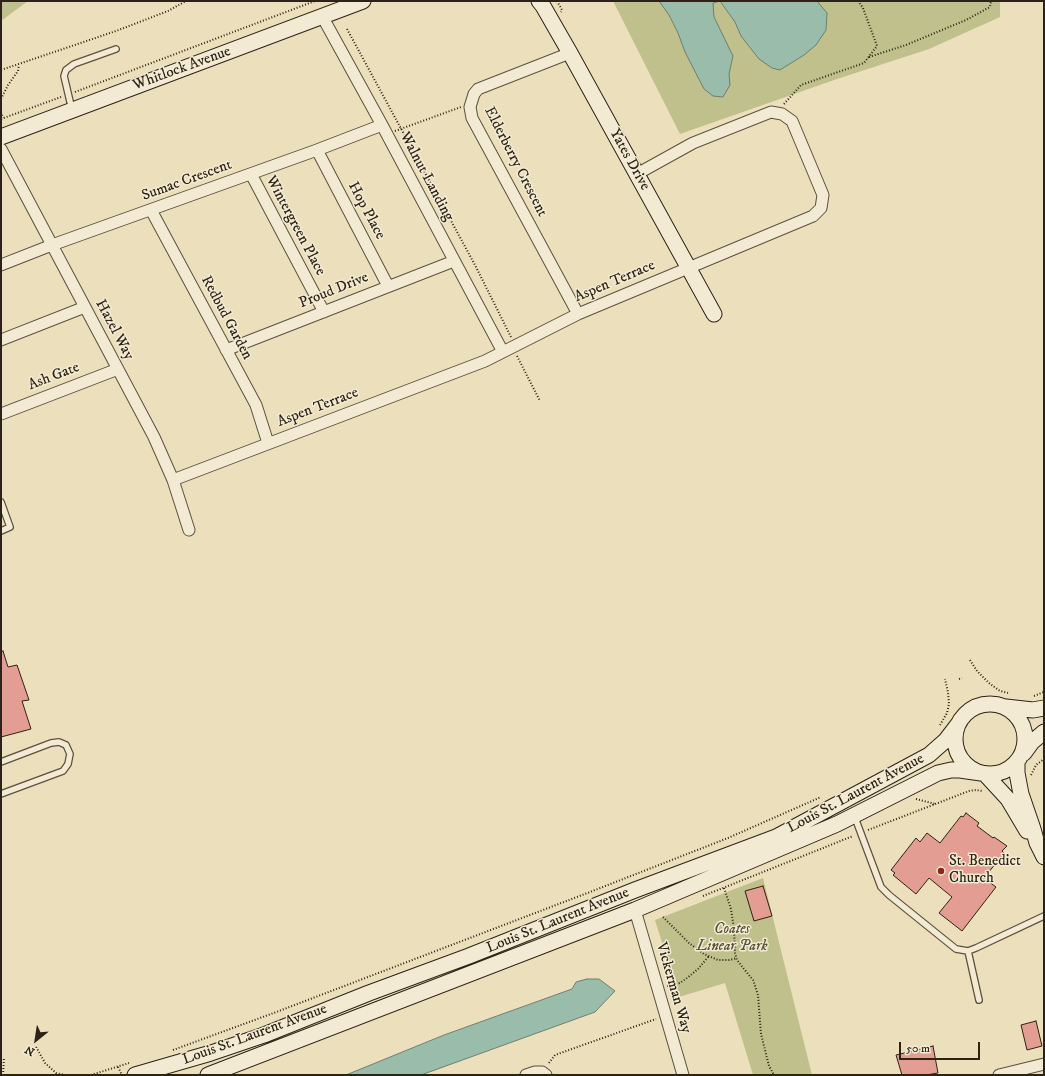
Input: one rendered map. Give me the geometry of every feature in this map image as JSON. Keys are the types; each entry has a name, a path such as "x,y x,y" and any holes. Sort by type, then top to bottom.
{"main road":[{"name":"Whitlock Avenue","path":"1,137 363,1"},
{"name":"Yates Drive","path":"545,2 570,52 714,314"},
{"path":"1044,708 1033,710 1010,701 995,704 986,703 978,706 963,716 958,722 955,740 960,758 966,764 983,773 997,774 1005,772 1020,759 1032,742 1044,732"},
{"path":"1010,701 1015,714 1022,723 1025,733 1025,745 1017,774 1021,794 1037,843 1044,858"},
{"name":"Louis St. Laurent Avenue","path":"133,1069 211,1053 264,1034 776,836 929,755 946,740 958,722"},
{"name":"Louis St. Laurent Avenue","path":"208,1075 636,910 854,815 943,771 960,770 983,773"},
{"path":"983,773 1008,799 1026,830 1037,843"}],"street":[{"name":"Walnut Landing","path":"322,16 503,352"},
{"name":"Elderberry Crescent","path":"570,52 478,88 471,100 470,107 472,118 578,314"},
{"path":"637,174 693,143 771,112 776,113"},
{"name":"Aspen Terrace","path":"173,480 485,361 578,314 813,216 821,208 823,195 792,121 782,114 776,113"},
{"name":"Sumac Crescent","path":"1,265 382,125"},
{"name":"Hazel Way","path":"1,149 154,437 173,480 189,530"},
{"name":"Hop Place","path":"317,150 388,286"},
{"name":"Wintergreen Place","path":"251,174 324,312"},
{"name":"Redbud Garden","path":"151,210 256,405 268,443"},
{"name":"Proud Drive","path":"226,350 454,261"},
{"path":"1,340 85,307"},
{"name":"Ash Gate","path":"1,414 118,369"},
{"name":"Vickerman Way","path":"636,910 683,1075"},
{"path":"999,1075 1015,1073 1044,1064"},
{"path":"526,1075 535,1072 544,1074"}],"lane":[{"path":"72,110 64,76 67,68 116,49"},
{"path":"1,502 10,527 1,530"},
{"path":"1,762 51,743 59,742 66,745 70,754 68,764 63,771 1,794"},
{"path":"854,815 879,882 885,891 956,949 968,951 1044,916"},
{"path":"968,951 979,1000"}],"path":[{"path":"1,70 19,65 168,11 186,1"},
{"path":"1,112 2,119 315,1"},
{"path":"776,113 801,84 864,63 877,46 863,8 858,1"},
{"path":"868,58 906,46 966,20 990,8 991,1"},
{"path":"545,2 562,10"},
{"path":"347,29 512,338"},
{"path":"1,99 8,85 18,71 19,65"},
{"path":"392,132 458,108 470,107"},
{"path":"516,353 540,400"},
{"path":"970,660 977,671 1010,701"},
{"path":"940,725 947,713 949,704 948,692 944,679"},
{"path":"1032,697 1044,692"},
{"path":"1031,776 1036,766 1044,759"},
{"path":"172,1050 287,1009 728,838 824,796"},
{"path":"724,888 731,909 734,929 735,954 744,969 754,980 758,995 761,1034 769,1066 774,1075"},
{"path":"662,917 689,943 704,954 718,960 737,958"},
{"path":"658,989 680,983 698,969 709,956"},
{"path":"544,1074 555,1055 666,1016"},
{"path":"36,1046 45,1063 56,1073 65,1075"},
{"path":"3,1075 4,1057"},
{"path":"91,1075 118,1067 133,1069"},
{"path":"118,1067 122,1075"}],"green space":[{"path":"1,1 28,1 1,21"},
{"path":"613,1 1000,1 1000,17 929,49 837,79 680,134"},
{"name":"Coates Linear Park","path":"763,878 812,1075 753,1075 725,983 679,997 655,920"}],"shaded area":[{"path":"659,1 720,1 713,3 714,17 733,56 729,74 730,85 723,97 713,96 704,89 685,52 669,15"},
{"path":"720,1 817,1 827,13 826,30 816,45 804,55 780,70 772,68 759,59 741,36 735,22"},
{"path":"587,979 599,979 615,991 595,1012 421,1075 346,1075 444,1035 572,989 576,982"}],"building":[{"path":"3,651 8,667 17,665 29,700 22,701 31,729 1,737 1,652"},
{"name":"St. Benedict Church","path":"966,813 979,823 977,826 1007,846 1002,851 1004,853 984,878 996,887 962,931 939,913 952,897 929,878 916,894 893,875 895,873 891,870 916,838 920,842 927,833 940,843 961,816 963,817"},
{"path":"763,886 772,916 754,921 745,891"},
{"path":"1036,1021 1042,1046 1027,1050 1021,1025"},
{"path":"933,1046 938,1073 926,1075 902,1075 896,1055"}],"place":[{"name":"St. Benedict Church","path":"941,871"}]}
